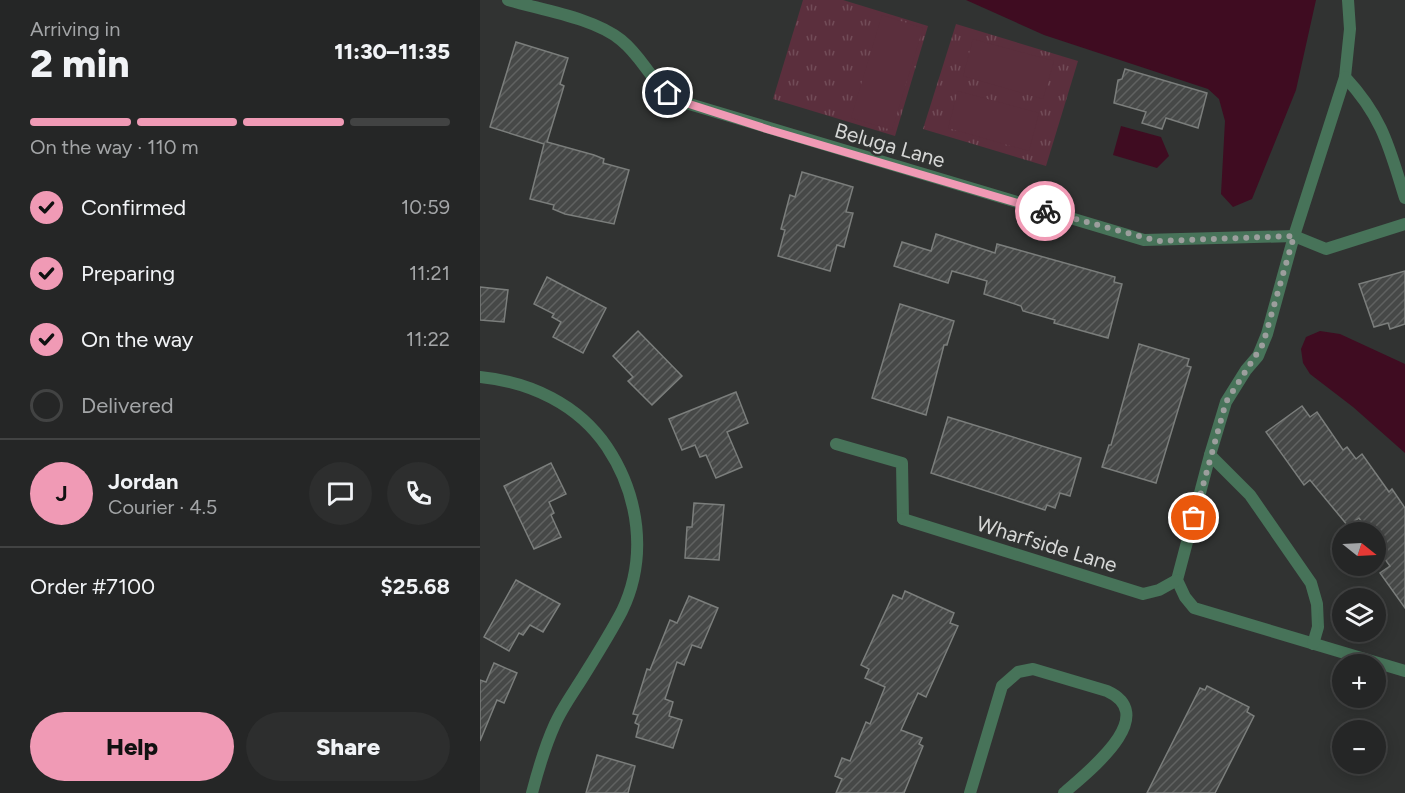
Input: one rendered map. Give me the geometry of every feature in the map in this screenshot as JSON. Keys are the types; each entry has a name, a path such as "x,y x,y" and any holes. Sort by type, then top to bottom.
{"street":[{"name":"Beluga Lane","path":"508,0 606,30 628,47 648,75 668,93 686,103 770,130 1144,240 1294,236"},
{"path":"1348,0 1350,29 1345,77 1294,236 1263,344 1226,402 1177,580 1194,608 1405,671"},
{"path":"1345,77 1364,98 1382,127 1405,198"},
{"path":"1294,236 1326,249 1405,225"},
{"path":"480,377 511,382 536,390 561,402 587,423 602,440 620,468 632,499 637,532 633,577 623,608 555,724 531,793"},
{"name":"Wharfside Lane","path":"836,444 902,463 903,519 1143,594 1159,590 1177,580"},
{"path":"1210,455 1250,495 1311,583 1317,604 1318,627 1313,644"},
{"path":"970,793 1002,686 1009,677 1028,669 1107,691 1116,696 1123,705 1125,720 1114,747 1064,793"}],"green space":[{"path":"803,0 843,0 928,26 895,136 773,99"},
{"path":"882,15 923,28 892,130 851,118"},
{"path":"956,24 1078,61 1046,166 923,129"},
{"path":"973,39 1054,61 1043,99 963,76"},
{"path":"958,91 1039,113 1029,151 948,128"}],"shaded area":[{"path":"966,0 1316,0 1296,90 1252,199 1233,207 1221,194 1225,121 1219,99 1208,89 1044,35"},
{"path":"1121,126 1161,137 1169,156 1157,168 1113,155"},
{"path":"1320,331 1340,334 1405,364 1405,453 1353,407 1310,374 1303,363 1301,349 1306,337"}],"building":[{"path":"516,42 568,58 560,84 564,86 547,142 594,155 604,159 603,163 629,170 614,224 565,214 553,209 554,205 530,199 544,144 490,127"},
{"path":"1125,69 1207,93 1198,128 1166,118 1162,129 1142,123 1146,112 1114,103 1118,80 1122,79"},
{"path":"802,172 853,187 846,212 853,213 844,247 837,245 830,271 778,256 785,230 781,229 790,195 795,197"},
{"path":"936,234 995,253 997,244 1115,277 1114,282 1122,284 1108,338 1054,323 1055,320 1023,311 1021,306 984,294 987,281 952,271 948,283 894,266 902,242 931,251"},
{"path":"1405,271 1405,324 1390,329 1388,323 1374,327 1359,284"},
{"path":"547,277 606,308 583,353 553,337 561,322 552,317 554,314 534,304"},
{"path":"480,287 508,290 504,322 480,320"},
{"path":"900,304 954,321 947,345 944,345 926,415 872,398"},
{"path":"638,331 682,376 652,405 628,381 633,377 613,356"},
{"path":"1139,344 1189,359 1187,366 1191,367 1156,483 1102,467 1109,445 1111,445"},
{"path":"736,392 748,423 727,432 742,467 716,478 706,455 700,457 695,445 682,450 669,419"},
{"path":"1302,406 1310,417 1317,412 1343,450 1347,447 1356,459 1362,454 1389,492 1392,489 1405,508 1405,608 1382,576 1386,576 1386,569 1390,566 1386,561 1386,522 1362,522 1359,518 1354,522 1345,522 1310,480 1304,485 1266,432"},
{"path":"948,417 1081,458 1070,496 1060,493 1055,508 1047,505 1045,510 931,473"},
{"path":"551,463 566,494 549,502 554,513 551,515 561,537 534,549 504,486"},
{"path":"694,503 724,505 719,560 685,558 687,527 692,527"},
{"path":"516,580 560,604 543,632 530,625 523,635 519,633 509,651 484,637"},
{"path":"905,591 954,613 950,623 958,626 926,697 918,693 901,730 922,738 919,744 923,746 904,793 836,793 842,779 835,776 842,758 850,761 866,722 870,724 885,687 865,678 869,669 861,665 893,595 902,599"},
{"path":"689,596 718,608 701,648 692,645 684,665 677,662 665,699 673,702 669,716 682,720 673,748 636,737 639,725 635,723 638,715 633,714 647,669 650,670 670,620 677,623"},
{"path":"494,663 517,673 504,703 497,700 480,741 480,680 486,682"},
{"path":"1207,686 1249,707 1247,712 1254,716 1215,793 1147,793 1200,688 1205,690"},
{"path":"597,755 635,766 628,793 586,793"}],"way so far":[{"path":"1045,211 1144,240 1294,236 1263,344 1258,356 1252,361 1226,402 1216,431 1194,518"}],"route":[{"path":"668,93 686,103 770,130 1045,211"}]}
